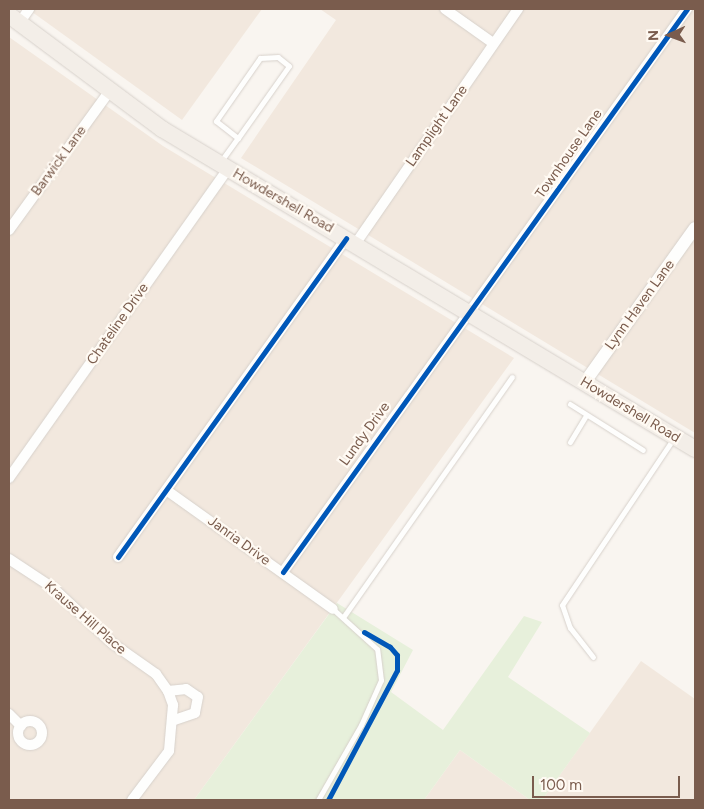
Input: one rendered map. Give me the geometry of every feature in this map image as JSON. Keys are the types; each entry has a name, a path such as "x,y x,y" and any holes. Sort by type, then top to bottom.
{"main road":[{"name":"Howdershell Road","path":"14,19 109,92 224,166 695,449"}],"street":[{"path":"14,19 29,9"},
{"path":"445,9 493,43"},
{"name":"Lamplight Lane","path":"118,557 169,492 518,9"},
{"name":"Townhouse Lane","path":"467,311 687,9"},
{"name":"Barwick Lane","path":"9,230 109,92"},
{"name":"Chateline Drive","path":"9,478 224,166"},
{"name":"Lynn Haven Lane","path":"585,382 695,228"},
{"name":"Lundy Drive","path":"283,572 467,311"},
{"name":"Janria Drive","path":"169,492 333,608"},
{"name":"Krause Hill Place","path":"9,559 52,588 118,647 156,674 168,691 173,705 172,720"},
{"path":"132,800 168,750 172,720 195,713 198,697 186,689 168,691"},
{"path":"9,714 21,726"}],"lane":[{"path":"224,166 238,138 289,66 278,57 260,58 216,122 238,138"},
{"path":"344,616 512,377"},
{"path":"570,404 643,450"},
{"path":"570,442 586,414"},
{"path":"593,657 570,628 562,605 674,437"},
{"path":"318,800 362,725 381,680 377,649 344,616 333,608"}],"shaded area":[{"path":"28,9 262,9 182,120"},
{"path":"320,9 695,9 695,433 241,158 336,20"},
{"path":"9,37 163,146 514,358 194,800 9,800"},
{"path":"641,661 695,699 695,800 542,800"},
{"path":"460,750 530,800 424,800"}],"green space":[{"path":"337,603 413,650 391,692 443,730 524,616 542,622 508,677 590,733 542,800 530,800 460,750 424,800 194,800"}],"cycle path":[{"path":"283,572 687,9"},
{"path":"118,557 346,238"},
{"path":"328,800 397,670 397,655 390,647 364,632"}]}
